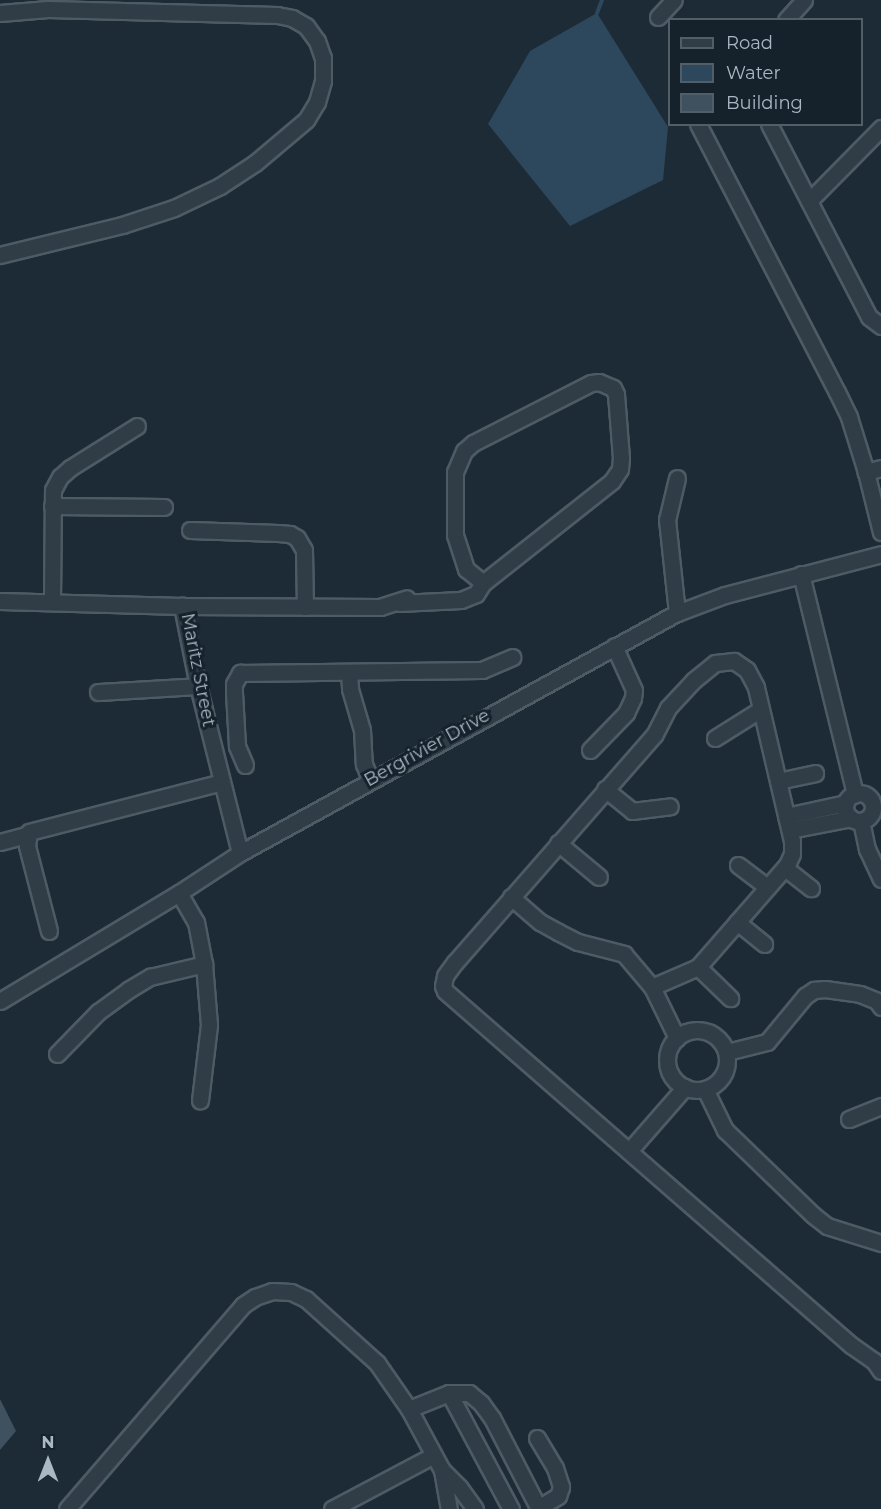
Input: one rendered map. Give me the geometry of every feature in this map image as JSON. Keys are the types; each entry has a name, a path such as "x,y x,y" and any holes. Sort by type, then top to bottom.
{"street":[{"path":"658,17 674,0"},
{"path":"788,18 804,0"},
{"path":"0,13 48,9 277,15 292,18 306,26 317,41 323,58 323,81 317,102 306,120 255,163 220,186 174,208 122,225 0,255"},
{"path":"699,126 837,392 873,470 881,532"},
{"path":"770,126 869,317 881,326"},
{"path":"809,201 881,128"},
{"path":"399,603 461,600 476,594 483,583 618,475 621,458 616,394 613,388 599,382 591,383 473,443 464,451 455,471 455,535 466,569 483,583"},
{"path":"52,602 53,490 60,477 70,468 136,426"},
{"path":"676,613 668,520 678,478"},
{"path":"52,506 164,507"},
{"path":"190,530 278,532 297,538 304,550 305,607"},
{"name":"Bergrivier Drive","path":"0,1001 179,893 240,853 370,779 676,613 725,595 881,554"},
{"path":"801,574 850,799 846,811 870,809"},
{"name":"Maritz Street","path":"240,853 198,686 182,606 380,607 399,603 414,594"},
{"path":"0,601 182,606"},
{"path":"590,750 626,713 633,698 634,690 614,646"},
{"path":"245,765 237,746 234,684 240,674 482,670 512,657"},
{"path":"652,987 698,967 785,867 792,854 788,823 756,687 741,663 724,660 715,663 693,681 668,708 654,735 511,897 443,981 445,991 851,1345 874,1362 881,1371"},
{"path":"350,673 350,689 362,730 364,764 370,779"},
{"path":"98,692 198,686"},
{"path":"715,738 761,709"},
{"path":"778,782 815,773"},
{"path":"0,842 27,835 33,829 222,782"},
{"path":"605,789 632,811 670,806"},
{"path":"788,823 864,794 870,809 867,849 881,879"},
{"path":"788,823 870,809"},
{"path":"27,835 49,931"},
{"path":"558,843 599,877"},
{"path":"738,865 767,887"},
{"path":"785,867 811,888"},
{"path":"179,893 196,922 204,964 208,1025 200,1100"},
{"path":"511,897 540,922 558,932 578,942 624,954 652,987 677,1038"},
{"path":"737,922 764,944"},
{"path":"57,1054 98,1012 128,990 150,977 204,964"},
{"path":"698,967 730,998"},
{"path":"727,1052 766,1042 805,996 814,990 825,989 860,994 877,1001 881,1007"},
{"path":"695,1030 705,1030 721,1041 727,1052 726,1070 722,1078 705,1089 685,1088 676,1082 667,1065 667,1055 677,1038 695,1030"},
{"path":"629,1151 685,1088"},
{"path":"705,1089 725,1130 813,1215 827,1226 881,1243"},
{"path":"849,1119 881,1106"},
{"path":"67,1509 243,1305 255,1297 272,1291 291,1292 306,1299 377,1363 409,1409 434,1455 441,1470 449,1509"},
{"path":"409,1409 449,1393 469,1394 481,1403 492,1419 538,1508 558,1496 561,1487 555,1468 537,1437"},
{"path":"449,1393 510,1509"},
{"path":"332,1509 434,1455"},
{"path":"441,1470 459,1487 475,1509"}],"water":[{"path":"597,13 668,127 663,180 570,226 488,124 530,51"}],"building":[{"path":"0,1399 16,1431 0,1450"}],"waterway":[{"path":"597,13 602,0"}]}
